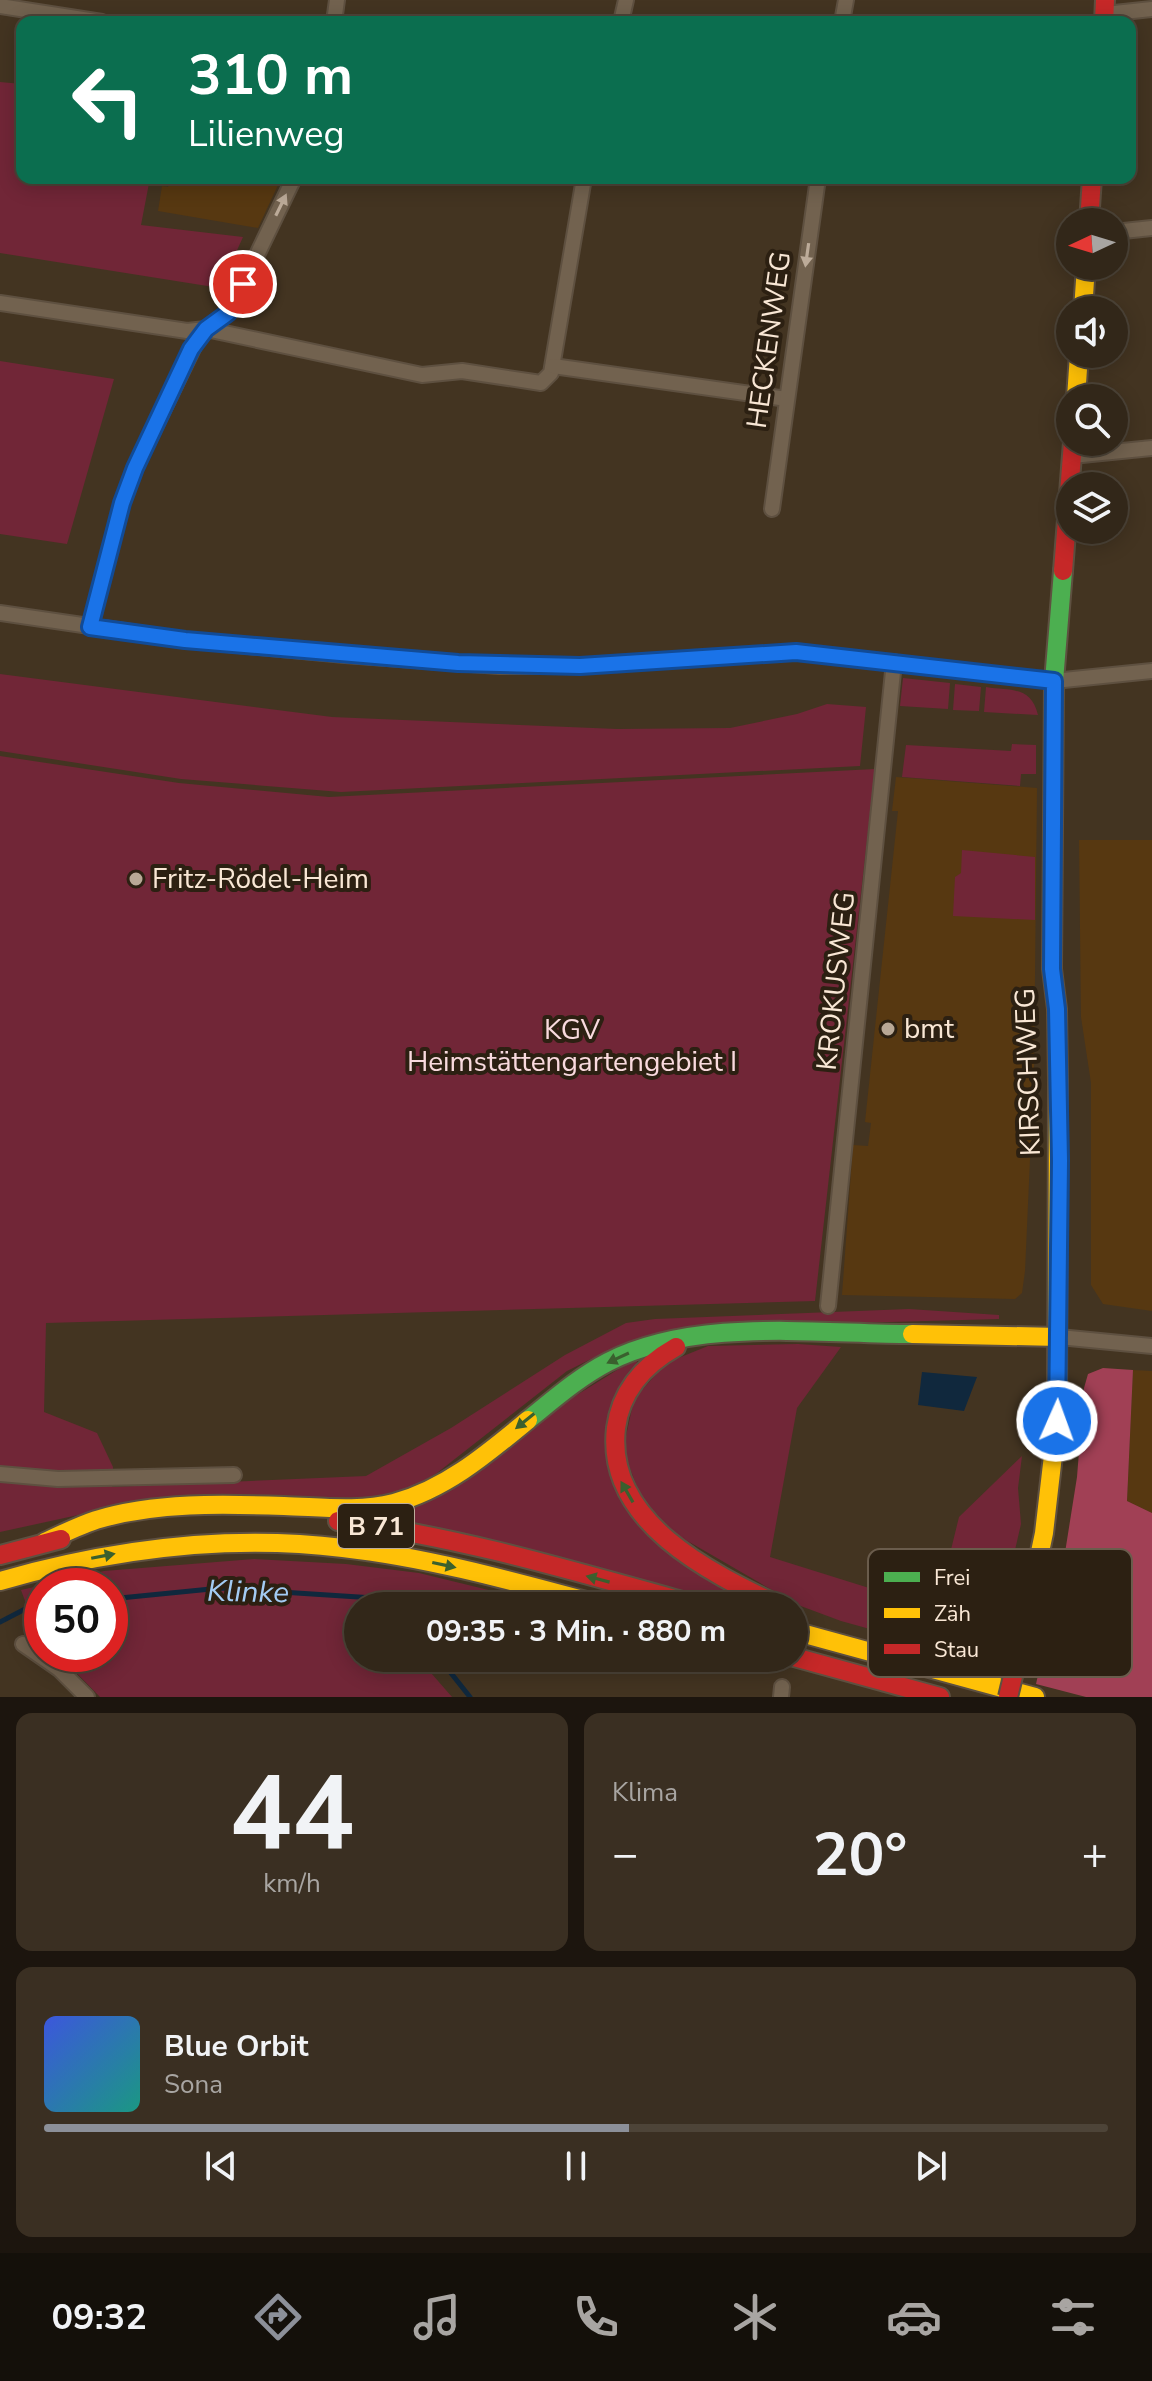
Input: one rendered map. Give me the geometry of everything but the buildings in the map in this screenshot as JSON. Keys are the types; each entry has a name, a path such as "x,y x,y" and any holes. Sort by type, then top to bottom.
{"main road":[{"path":"1090,208 1092,184"},
{"name":"KIRSCHWEG","path":"1039,1549 1049,1498 1056,1431 1059,1337 1058,1045 1052,969 1054,681 1071,456"},
{"path":"45,1542 79,1525 142,1512 244,1505 359,1508 398,1502 425,1492 455,1475 559,1394 606,1363 653,1345 706,1336 758,1333 1059,1337"},
{"path":"706,1336 664,1353 639,1374 625,1396 616,1421 613,1448 616,1468 628,1495 662,1535 727,1579 753,1592"},
{"name":"B 71","path":"0,1555 45,1542 130,1525 187,1519 280,1517 393,1528 647,1592"},
{"name":"B 71","path":"0,1581 87,1558 138,1550 218,1542 280,1543 351,1549 421,1560 549,1592"},
{"path":"808,1618 837,1630 853,1647"},
{"path":"808,1635 868,1651"},
{"path":"808,1661 940,1697"},
{"path":"962,1677 1035,1697"},
{"name":"KIRSCHWEG","path":"1008,1697 1013,1677"}],"street":[{"path":"0,6 64,16"},
{"path":"1105,12 1152,9"},
{"path":"90,627 122,503 135,468 191,349 206,329 230,311 291,184"},
{"path":"0,303 187,331 206,329 422,375 462,371 539,383 548,379 553,366 583,184"},
{"name":"HECKENWEG","path":"772,509 817,184"},
{"path":"1128,231 1152,228"},
{"path":"553,366 787,399"},
{"path":"1128,448 1152,448"},
{"path":"0,613 245,646 499,666 580,666 796,652 1054,681 1152,671"},
{"name":"KROKUSWEG","path":"828,1306 894,662"},
{"path":"1059,1337 1152,1346"},
{"path":"0,1474 96,1479 234,1475"},
{"path":"23,1644 59,1669 87,1697"}],"shaded area":[{"path":"168,184 278,185 258,228 158,211 162,186 168,187"},
{"path":"896,777 1037,788 1034,1070 1025,1271 1022,1293 1015,1299 842,1295 853,1145 868,1146 871,1123 865,1122 898,811 892,811"},
{"path":"1079,840 1152,840 1152,1311 1103,1304 1091,1285 1091,1083 1081,1017"},
{"path":"1103,1368 1133,1370 1127,1501 1152,1513 1152,1697 1086,1697 1036,1684 1038,1677 1132,1677 1132,1549 1066,1549 1088,1374"},
{"path":"1133,1370 1152,1371 1152,1513 1127,1501"}],"green space":[{"path":"0,82 16,83 16,184 149,184 141,225 243,237 220,288 0,253"},
{"path":"0,361 114,379 67,544 0,534"},
{"path":"0,674 332,717 617,729 730,728 797,714 827,704 866,707 860,766 341,792 181,779 0,751"},
{"path":"903,678 950,683 948,709 900,706"},
{"path":"955,684 981,687 979,711 953,710"},
{"path":"986,687 1025,694 1038,715 984,712"},
{"path":"1012,744 1036,745 1036,774 1021,774 1020,786 902,777 906,745 1011,751"},
{"name":"KGV Heimstättengartengebiet I","path":"0,756 179,783 329,797 875,769 815,1301 46,1323 44,1412 97,1433 113,1467 112,1487 366,1476 451,1428 565,1355 626,1323 655,1319 909,1309 999,1315 999,1319 708,1327 597,1356 567,1371 437,1473 409,1489 371,1497 92,1512 0,1532"},
{"path":"962,850 1035,857 1035,920 953,916 955,877 961,873"},
{"path":"798,1344 841,1347 797,1408 770,1557 868,1588 868,1628 808,1609 808,1592 776,1592 679,1536 642,1500 623,1450 634,1399 666,1363 708,1346"},
{"path":"638,1357 611,1475 748,1592 686,1592 382,1516"},
{"path":"1022,1456 1018,1488 1021,1524 1015,1549 951,1549 959,1517"},
{"path":"254,1559 346,1564 419,1573 496,1592 344,1592 344,1672 430,1672 452,1697 100,1697 76,1672 128,1672 128,1569"}],"water":[{"path":"922,1372 977,1377 964,1411 918,1405"}],"waterway":[{"name":"Klinke","path":"128,1597 221,1588 344,1596"},
{"name":"Klinke","path":"0,1622 24,1610"},
{"name":"Klinke","path":"450,1672 470,1697"}],"traffic: fast":[{"path":"1058,1082 1057,1009 1052,969 1054,681 1063,571"},
{"path":"528,1420 577,1381 608,1362 642,1348 679,1339 757,1331 912,1334"}],"traffic: slow":[{"path":"1084,296 1085,280"},
{"path":"1077,384 1078,368"},
{"path":"1041,1549 1057,1421 1058,1082"},
{"path":"912,1334 1059,1337"},
{"path":"45,1542 96,1520 165,1507 353,1508 394,1503 449,1479 528,1420"},
{"path":"0,1581 127,1553 170,1547 256,1543 376,1552 553,1592"},
{"path":"808,1635 868,1651"},
{"path":"962,1677 1035,1697"}],"traffic: jam":[{"path":"1104,16 1105,0"},
{"path":"1090,208 1092,184"},
{"path":"1063,571 1072,456"},
{"path":"676,1347 644,1371 629,1390 616,1428 617,1461 627,1491 644,1517 667,1540 694,1560 752,1592"},
{"path":"338,1521 475,1546 649,1592"},
{"path":"0,1555 61,1539"},
{"path":"808,1661 940,1697"},
{"path":"1008,1697 1013,1677"}],"place":[{"name":"Fritz-Rödel-Heim","path":"136,879"},
{"name":"bmt","path":"888,1029"}],"route":[{"path":"243,284 228,313 206,329 191,349 135,468 122,503 90,627 185,640 458,663 580,666 796,652 1054,681 1052,969 1057,1009 1060,1161 1057,1421"}]}
